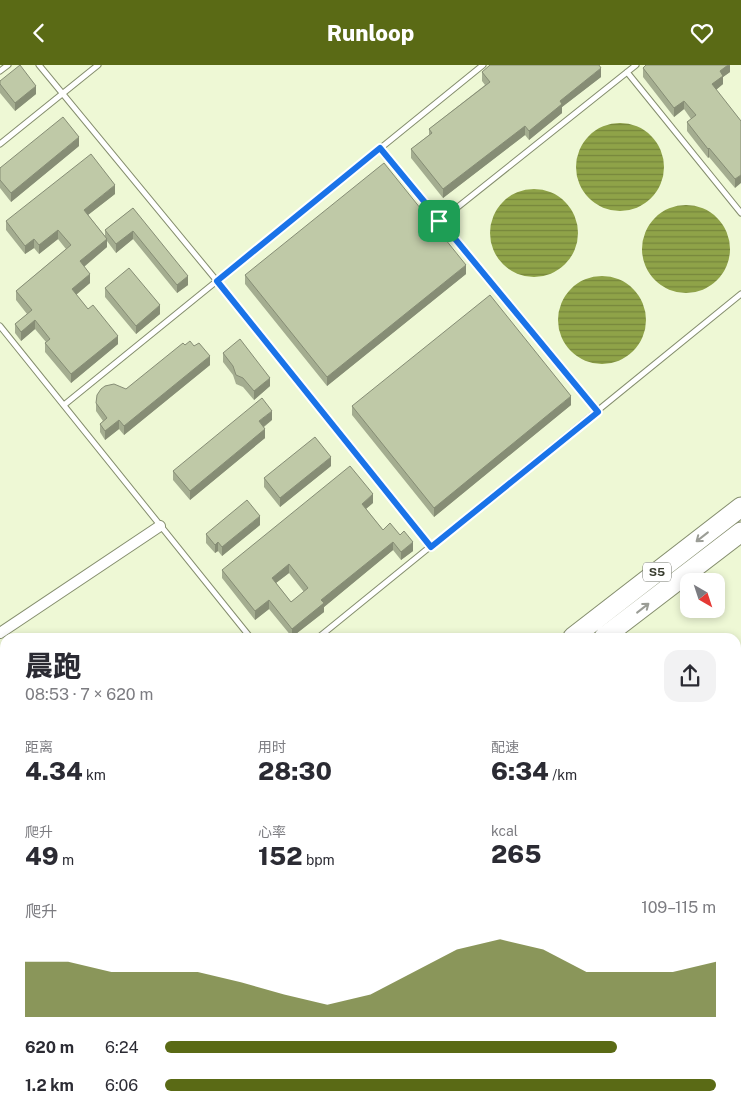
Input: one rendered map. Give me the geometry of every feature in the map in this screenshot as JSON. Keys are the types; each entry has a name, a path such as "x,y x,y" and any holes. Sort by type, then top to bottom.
{"highway":[{"name":"S5","path":"577,633 741,507"},
{"name":"S5","path":"609,633 741,532"}],"street":[{"path":"0,633 160,526"}],"lane":[{"path":"0,71 8,65"},
{"path":"39,65 217,281 431,547"},
{"path":"0,144 98,65"},
{"path":"64,405 483,65"},
{"path":"439,221 636,65"},
{"path":"627,72 741,213"},
{"path":"380,148 598,412"},
{"path":"324,633 741,294"},
{"path":"0,326 247,633"}],"shaded area":[{"path":"620,123 637,126 651,136 661,150 664,167 661,184 651,198 637,208 620,211 603,208 589,198 579,184 576,167 579,150 589,136 603,126"},
{"path":"534,189 551,192 565,202 575,216 578,233 575,250 565,264 551,274 534,277 517,274 503,264 493,250 490,233 493,216 503,202 517,192"},
{"path":"686,205 703,208 717,218 727,232 730,249 727,266 717,280 703,290 686,293 669,290 655,280 645,266 642,249 645,232 655,218 669,208"},
{"path":"602,276 619,279 633,289 643,303 646,320 643,337 633,351 619,361 602,364 585,361 571,351 561,337 558,320 561,303 571,289 585,279"}],"building":[{"path":"20,65 36,86 15,103 0,84 0,81"},
{"path":"490,65 599,65 601,68 560,101 562,104 529,131 525,126 443,189 411,149 432,133 429,129 490,82 482,72"},
{"path":"646,65 728,65 720,71 723,76 712,84 741,121 741,175 735,179 708,149 687,122 696,115 684,101 674,108 643,68"},
{"path":"63,117 79,137 11,193 0,180 0,168"},
{"path":"91,154 115,185 84,210 107,239 80,261 90,274 72,289 88,309 93,305 118,336 71,374 45,343 50,339 35,320 21,332 15,324 32,310 16,291 71,245 58,230 39,245 34,239 25,246 6,221"},
{"path":"384,163 466,265 327,377 245,275"},
{"path":"133,208 188,276 177,285 133,231 116,244 105,230"},
{"path":"129,268 160,305 136,326 105,288"},
{"path":"490,295 571,396 434,508 352,406"},
{"path":"240,339 270,378 254,391 243,378 236,375 233,366 223,353"},
{"path":"190,341 194,346 199,343 210,356 124,426 119,420 105,431 100,424 107,418 96,403 97,395 101,389 114,384 126,389 183,343 185,345"},
{"path":"262,398 272,411 259,421 265,429 190,491 173,471"},
{"path":"315,437 331,457 280,498 264,478"},
{"path":"350,466 373,494 362,504 383,530 390,523 400,535 404,531 413,542 401,552 393,542 321,600 324,603 292,629 269,600 255,611 222,570","holes":["289,564 308,588 291,602 272,578"]},
{"path":"247,500 260,516 222,547 218,542 215,545 206,534"}],"route":[{"path":"380,148 439,221 598,412 431,547 217,281 380,148"}]}
